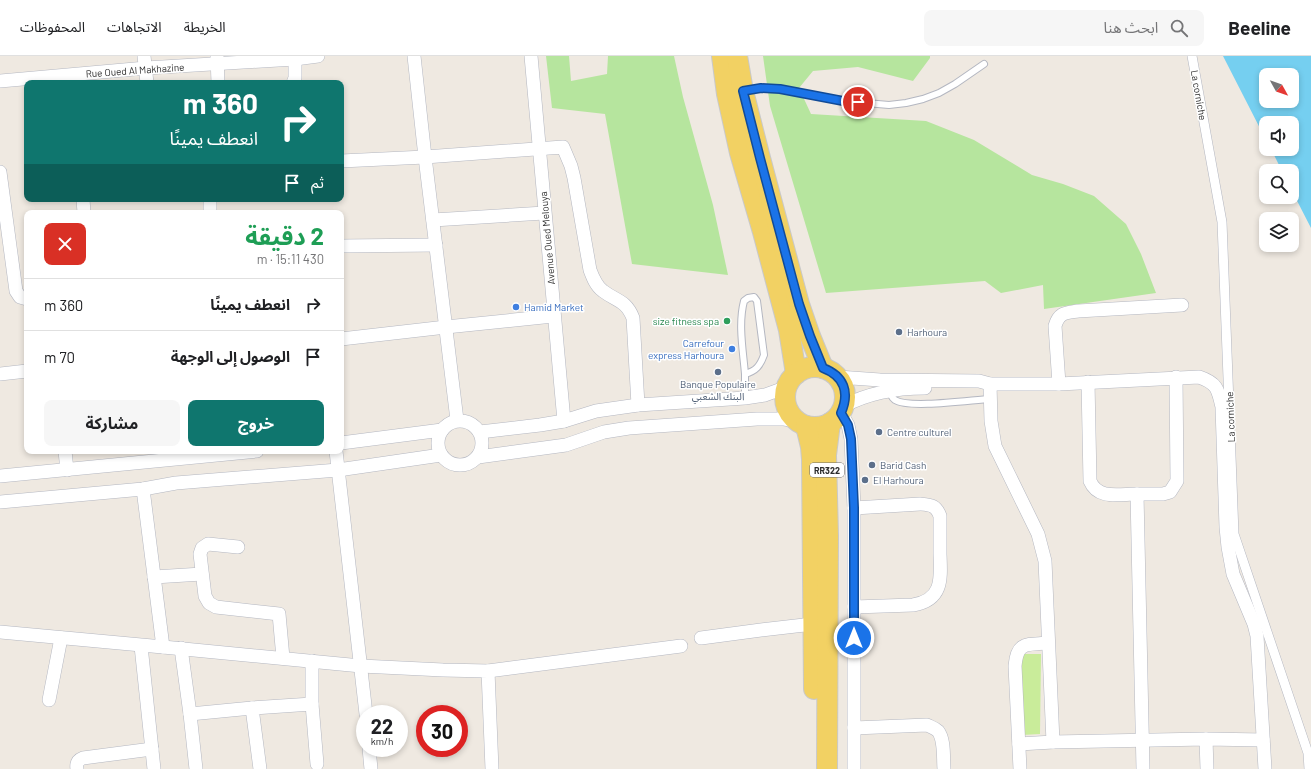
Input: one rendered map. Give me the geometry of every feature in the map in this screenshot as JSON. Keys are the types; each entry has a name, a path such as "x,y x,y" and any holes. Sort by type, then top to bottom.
{"main road":[{"name":"RR322","path":"722,56 727,94 740,153 789,330 792,380 785,394 788,409 792,416 802,424 811,447 814,769"},
{"name":"RR322","path":"737,56 743,91 799,304 810,336 830,372 842,383 845,390 846,398 838,414 826,455 828,536 827,769"},
{"path":"792,380 804,369 813,367 830,372"},
{"path":"802,424 815,427 823,426 838,414"}],"street":[{"name":"Rue Oued Al Makhazine","path":"36,80 72,79 145,62 318,56"},
{"path":"414,56 457,420"},
{"name":"Avenue Oued Melouya","path":"531,56 564,421"},
{"name":"La corniche","path":"1192,56 1222,222 1234,534 1308,753 1310,769"},
{"path":"294,80 295,57"},
{"path":"217,60 218,80"},
{"path":"145,62 147,80"},
{"name":"Rue Oued Al Makhazine","path":"0,81 24,80"},
{"path":"344,161 425,157 563,147 574,178 593,280 603,291 625,305 630,310 633,318 638,405"},
{"path":"0,172 5,248 16,291 20,297 24,298"},
{"path":"433,220 544,213"},
{"path":"344,246 436,244"},
{"path":"1059,384 1055,326 1057,319 1061,314 1078,311 1182,305"},
{"path":"344,339 554,316"},
{"path":"0,374 24,372"},
{"path":"830,372 890,385 966,384 979,380 990,384 1059,384 1176,377 1199,377 1209,380 1215,385 1219,392 1222,407 1228,548 1234,574 1258,636 1265,769"},
{"path":"1088,382 1090,480 1093,487 1096,491 1108,495 1164,494 1170,492 1177,481 1176,377"},
{"path":"480,432 564,421 596,411 638,405 745,398 765,395 792,380"},
{"path":"990,384 991,421 995,446 1038,534 1045,561 1053,742"},
{"path":"854,769 854,508 851,439 848,425 838,414 863,397 890,385"},
{"path":"478,457 566,445 604,432 629,428 757,419 784,419 802,424"},
{"path":"457,420 472,423 480,432 483,442 482,450 473,462 459,466 446,460 441,455 438,447 438,438 442,430 448,424 457,420"},
{"path":"344,443 442,430"},
{"path":"65,454 67,470"},
{"path":"0,476 67,470 173,455 194,454"},
{"path":"336,454 365,705"},
{"path":"0,502 143,489 176,483 338,470 441,455"},
{"path":"143,489 163,647"},
{"path":"1137,494 1143,769"},
{"path":"854,508 928,504 938,510 940,516 941,574 940,584 936,592 929,600 922,604 854,608"},
{"path":"238,547 208,544 202,548 200,554 206,600 212,606 279,614 283,658"},
{"path":"154,577 202,574"},
{"path":"701,638 813,624"},
{"path":"0,632 361,666 488,671 681,646"},
{"path":"48,700 61,638"},
{"path":"1020,769 1015,666 1016,654 1020,648 1027,645 1048,643"},
{"path":"141,646 154,769"},
{"path":"181,648 196,769"},
{"path":"312,661 312,704 317,764"},
{"path":"488,671 492,769"},
{"path":"190,714 312,704"},
{"path":"252,708 260,769"},
{"path":"854,728 927,725 934,728 939,732 942,741 944,769"},
{"path":"1019,744 1206,739 1263,740"},
{"path":"1206,739 1207,769"},
{"path":"77,769 76,765 78,761 83,758 152,749"},
{"path":"370,757 371,769"}],"lane":[{"path":"743,91 761,88 780,89 843,101 889,105 906,104 938,93 955,84 984,64"},
{"path":"745,374 757,369 764,356 757,301 754,298 748,298 744,301 742,308 741,329 745,374 745,398"},
{"path":"890,385 892,396 896,400 914,404 990,399"}],"green space":[{"path":"546,56 569,56 571,81 607,74 608,56 674,56 683,97 713,205 728,275 632,264 605,114 552,108"},
{"path":"763,56 930,56 913,81 858,67 813,71 799,88 811,114 926,121 974,140 1032,175 1063,184 1094,196 1126,224 1141,254 1156,293 1044,309 1043,285 1001,293 985,281 826,293 770,106"},
{"path":"1020,654 1041,654 1040,734 1022,735"}],"water":[{"path":"1223,56 1311,56 1311,228 1299,204 1299,164 1278,164 1274,156 1299,156 1299,116 1259,116 1259,126"}],"place":[{"name":"Hamid Market","path":"516,307"},
{"name":"size fitness spa","path":"727,321"},
{"name":"Harhoura","path":"899,332"},
{"name":"Carrefour express Harhoura","path":"732,349"},
{"name":"Banque Populaire البنك الشعبي","path":"718,372"},
{"name":"Centre culturel","path":"879,432"},
{"name":"Barid Cash","path":"872,465"},
{"name":"El Harhoura","path":"865,480"}],"route":[{"path":"854,638 854,508 851,439 848,425 841,413 846,398 845,390 838,377 831,371 823,368 799,304 743,91 761,88 780,89 843,101 858,102"}]}
